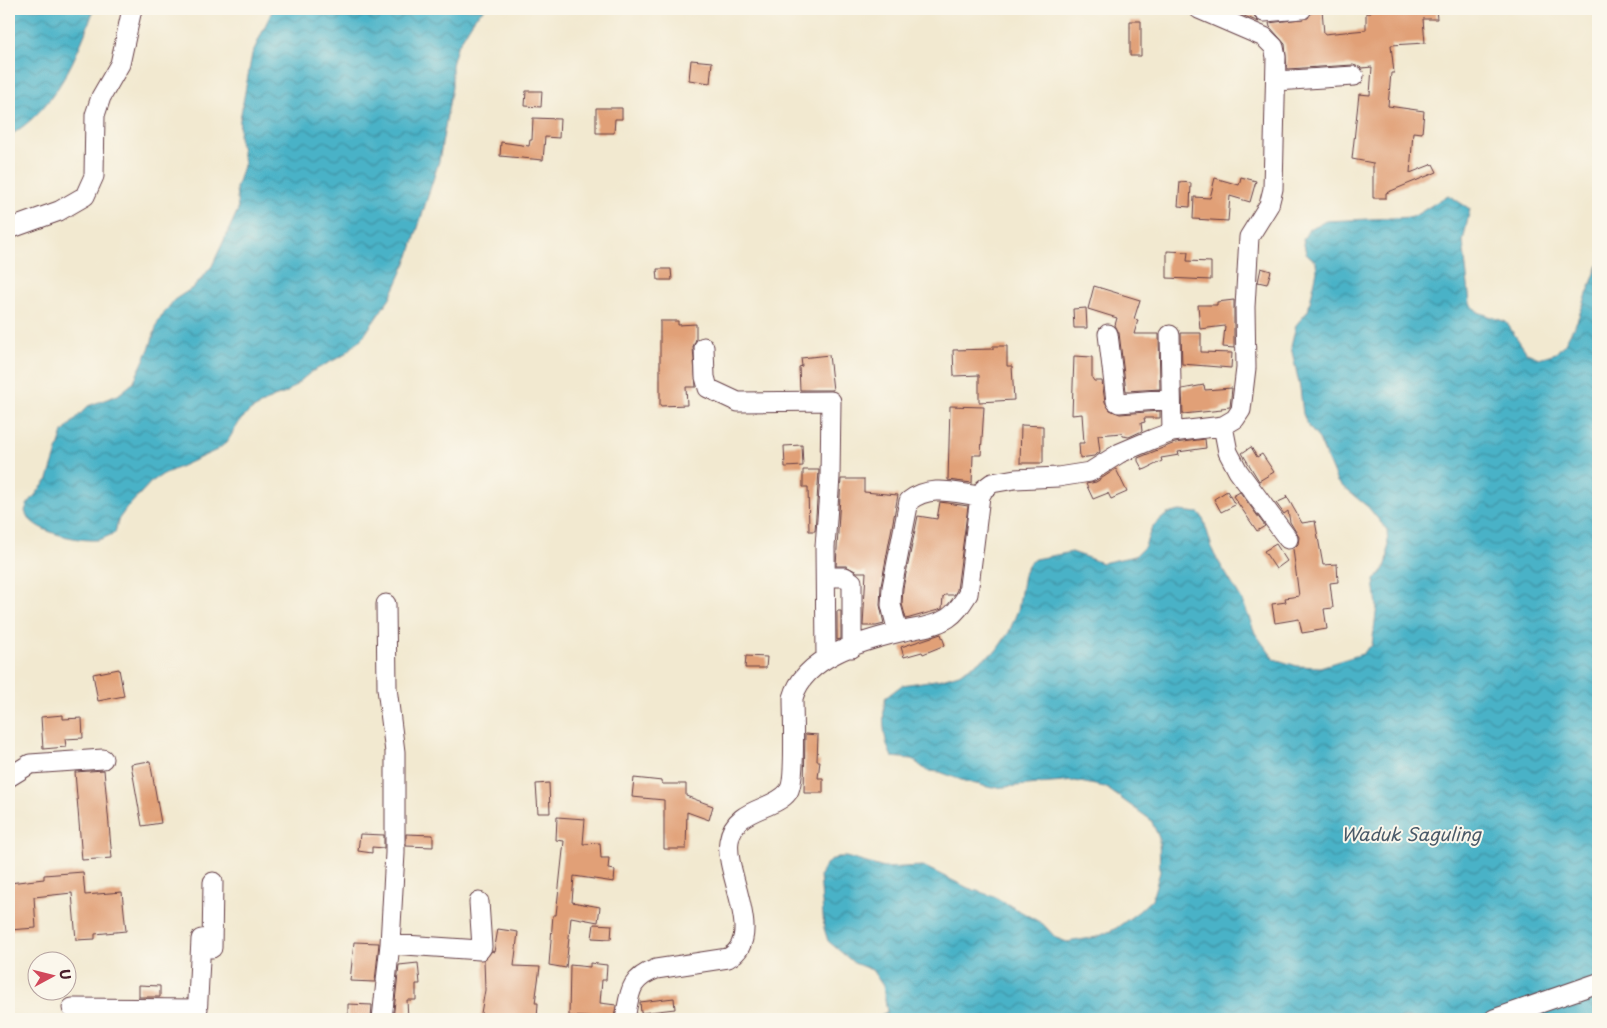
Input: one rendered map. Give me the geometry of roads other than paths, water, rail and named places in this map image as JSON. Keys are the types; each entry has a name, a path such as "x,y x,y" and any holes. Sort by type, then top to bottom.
{"street":[{"path":"9,229 59,211 85,196 94,176 95,115 101,97 120,64 132,9"},
{"path":"625,1019 633,984 647,972 728,958 736,953 745,936 729,856 730,836 732,830 745,816 789,792 792,784 793,698 796,685 811,668 826,658 898,632 935,624 949,618 968,594 980,496 984,489 992,483 1015,479 1058,478 1090,472 1120,453 1172,432 1223,426 1235,419 1241,410 1246,368 1245,307 1249,237 1269,205 1273,189 1276,81 1274,47 1264,37 1200,9"},
{"path":"1264,37 1264,10 1302,9"},
{"path":"1276,81 1354,76"},
{"path":"1108,334 1116,401 1119,403 1170,400"},
{"path":"1170,336 1172,432"},
{"path":"704,347 705,378 708,388 723,396 738,402 830,402 826,658"},
{"path":"1223,426 1228,452 1238,471 1288,539"},
{"path":"898,632 891,605 892,587 903,522 909,501 918,494 933,490 980,496"},
{"path":"826,577 845,577 852,582 852,648"},
{"path":"382,1019 390,944 395,853 395,752 387,688 386,604"},
{"path":"9,777 30,764 103,759"},
{"path":"72,1008 197,1014 208,947 212,882"},
{"path":"390,944 480,950 482,947 479,902"},
{"path":"1494,1019 1598,984"}],"water":[{"path":"9,9 94,9 72,64 52,97 25,125 9,136"},
{"path":"273,9 485,9 476,16 457,47 452,65 452,87 439,161 409,256 391,296 363,337 344,355 311,372 286,393 274,397 250,411 240,421 227,442 217,450 151,482 118,520 115,533 101,539 88,540 67,537 45,530 36,525 25,511 27,505 48,479 63,432 88,406 118,395 133,383 150,347 158,321 174,300 194,287 212,266 238,210 236,188 244,163 239,137 240,119 252,54"},
{"name":"Waduk Saguling","path":"1448,195 1470,209 1463,241 1470,303 1478,312 1506,322 1527,353 1539,358 1556,353 1565,343 1577,321 1598,265 1598,1019 872,1019 887,1012 883,986 872,970 854,963 828,941 824,928 820,875 826,864 837,857 846,857 884,868 923,866 968,888 995,897 1043,924 1056,938 1067,942 1097,937 1115,929 1152,899 1160,872 1159,838 1151,820 1105,787 1075,781 992,788 964,781 940,772 927,771 912,759 892,757 889,750 884,729 885,698 902,685 942,679 959,674 996,651 1009,632 1018,610 1024,574 1030,562 1035,559 1072,552 1102,563 1135,556 1145,546 1152,527 1167,514 1179,511 1199,513 1203,518 1214,554 1243,602 1255,633 1274,659 1297,666 1320,667 1362,654 1372,645 1377,606 1374,580 1384,569 1388,558 1387,530 1368,507 1337,482 1319,439 1308,426 1303,414 1300,388 1291,347 1296,325 1308,311 1317,271 1316,262 1306,253 1303,240 1309,229 1326,221 1413,217"}]}
